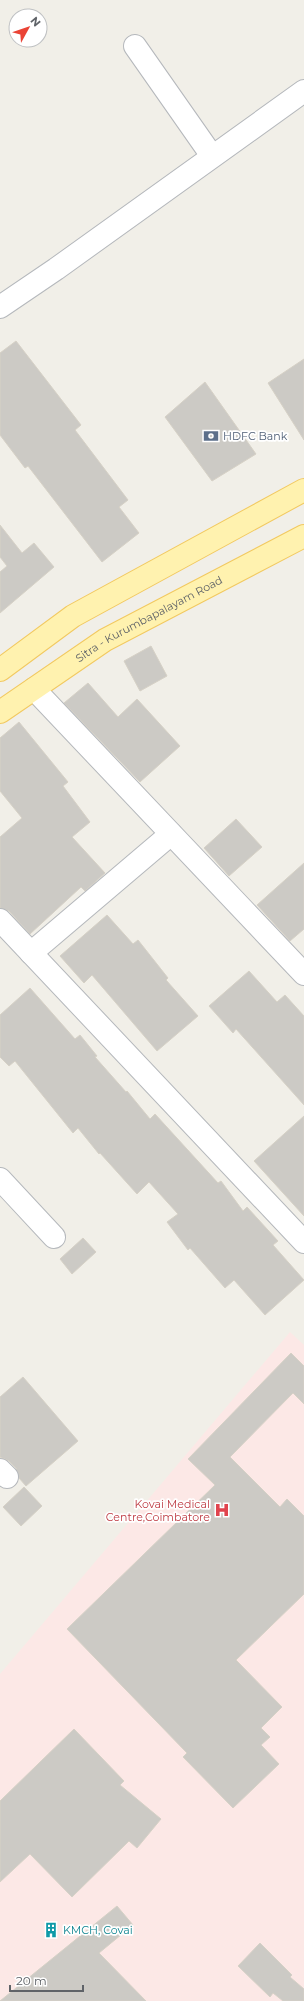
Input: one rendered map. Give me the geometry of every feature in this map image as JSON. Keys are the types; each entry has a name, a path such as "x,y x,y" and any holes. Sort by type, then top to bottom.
{"main road":[{"path":"0,670 73,616 304,490"},
{"name":"Sitra - Kurumbapalayam Road","path":"0,712 105,640 304,536"}],"street":[{"path":"135,46 212,156"},
{"path":"0,307 56,269 304,91"},
{"path":"34,689 304,974"},
{"path":"31,953 172,834"},
{"path":"0,920 304,1242"},
{"path":"0,1179 54,1237"}],"shaded area":[{"name":"Kovai Medical Centre,Coimbatore","path":"290,1332 304,1345 304,2001 0,2001 0,1674"}],"building":[{"path":"16,341 81,425 75,430 128,500 119,507 139,533 102,562 28,466 25,468 0,435 0,353"},
{"path":"304,359 304,440 268,383"},
{"name":"HDFC Bank","path":"205,382 256,454 212,481 165,417"},
{"path":"0,525 22,553 34,543 54,567 0,613 0,572 7,566 0,557"},
{"path":"151,646 167,676 140,691 124,661"},
{"path":"88,683 118,717 137,699 180,746 140,782 64,703"},
{"path":"19,722 68,782 63,786 90,822 72,837 105,873 85,891 81,887 30,934 9,911 0,908 0,837 22,818 0,791 0,738"},
{"path":"236,819 262,847 229,876 204,848"},
{"path":"304,863 304,929 290,941 257,905"},
{"path":"107,915 133,944 138,940 168,978 166,980 198,1016 157,1051 92,975 84,983 60,956"},
{"path":"249,971 277,1002 285,995 304,1016 304,1105 236,1029 233,1033 209,1006"},
{"path":"30,988 75,1039 80,1035 97,1056 95,1057 126,1092 127,1091 150,1119 155,1114 218,1183 221,1181 243,1211 247,1207 278,1241 273,1245 304,1280 265,1315 234,1280 225,1288 190,1248 188,1250 167,1222 178,1214 149,1182 137,1194 100,1153 99,1154 78,1128 73,1133 15,1061 9,1066 0,1057 0,1015"},
{"path":"304,1116 304,1216 254,1161"},
{"path":"83,1238 96,1252 72,1274 60,1259"},
{"path":"291,1353 304,1366 304,1404 293,1393 230,1457 280,1507 287,1499 304,1516 304,1594 236,1660 282,1707 261,1728 270,1737 261,1745 279,1764 233,1808 183,1757 187,1753 67,1629 215,1485 188,1459"},
{"path":"23,1377 78,1441 26,1486 19,1478 16,1468 9,1461 0,1457 0,1397"},
{"path":"24,1487 42,1506 21,1526 3,1507"},
{"path":"74,1729 124,1781 120,1785 161,1819 137,1848 129,1841 72,1897 30,1854 0,1882 0,1801"},
{"path":"117,1906 133,1925 99,1953 146,2001 0,2001"},
{"path":"260,1943 292,1975 290,1977 304,1989 304,2001 283,2001 273,1993 270,1997 238,1966"}],"place":[{"name":"HDFC Bank","path":"211,436"},
{"name":"Kovai Medical Centre,Coimbatore","path":"222,1510"},
{"name":"KMCH, Covai","path":"51,1930"}]}
